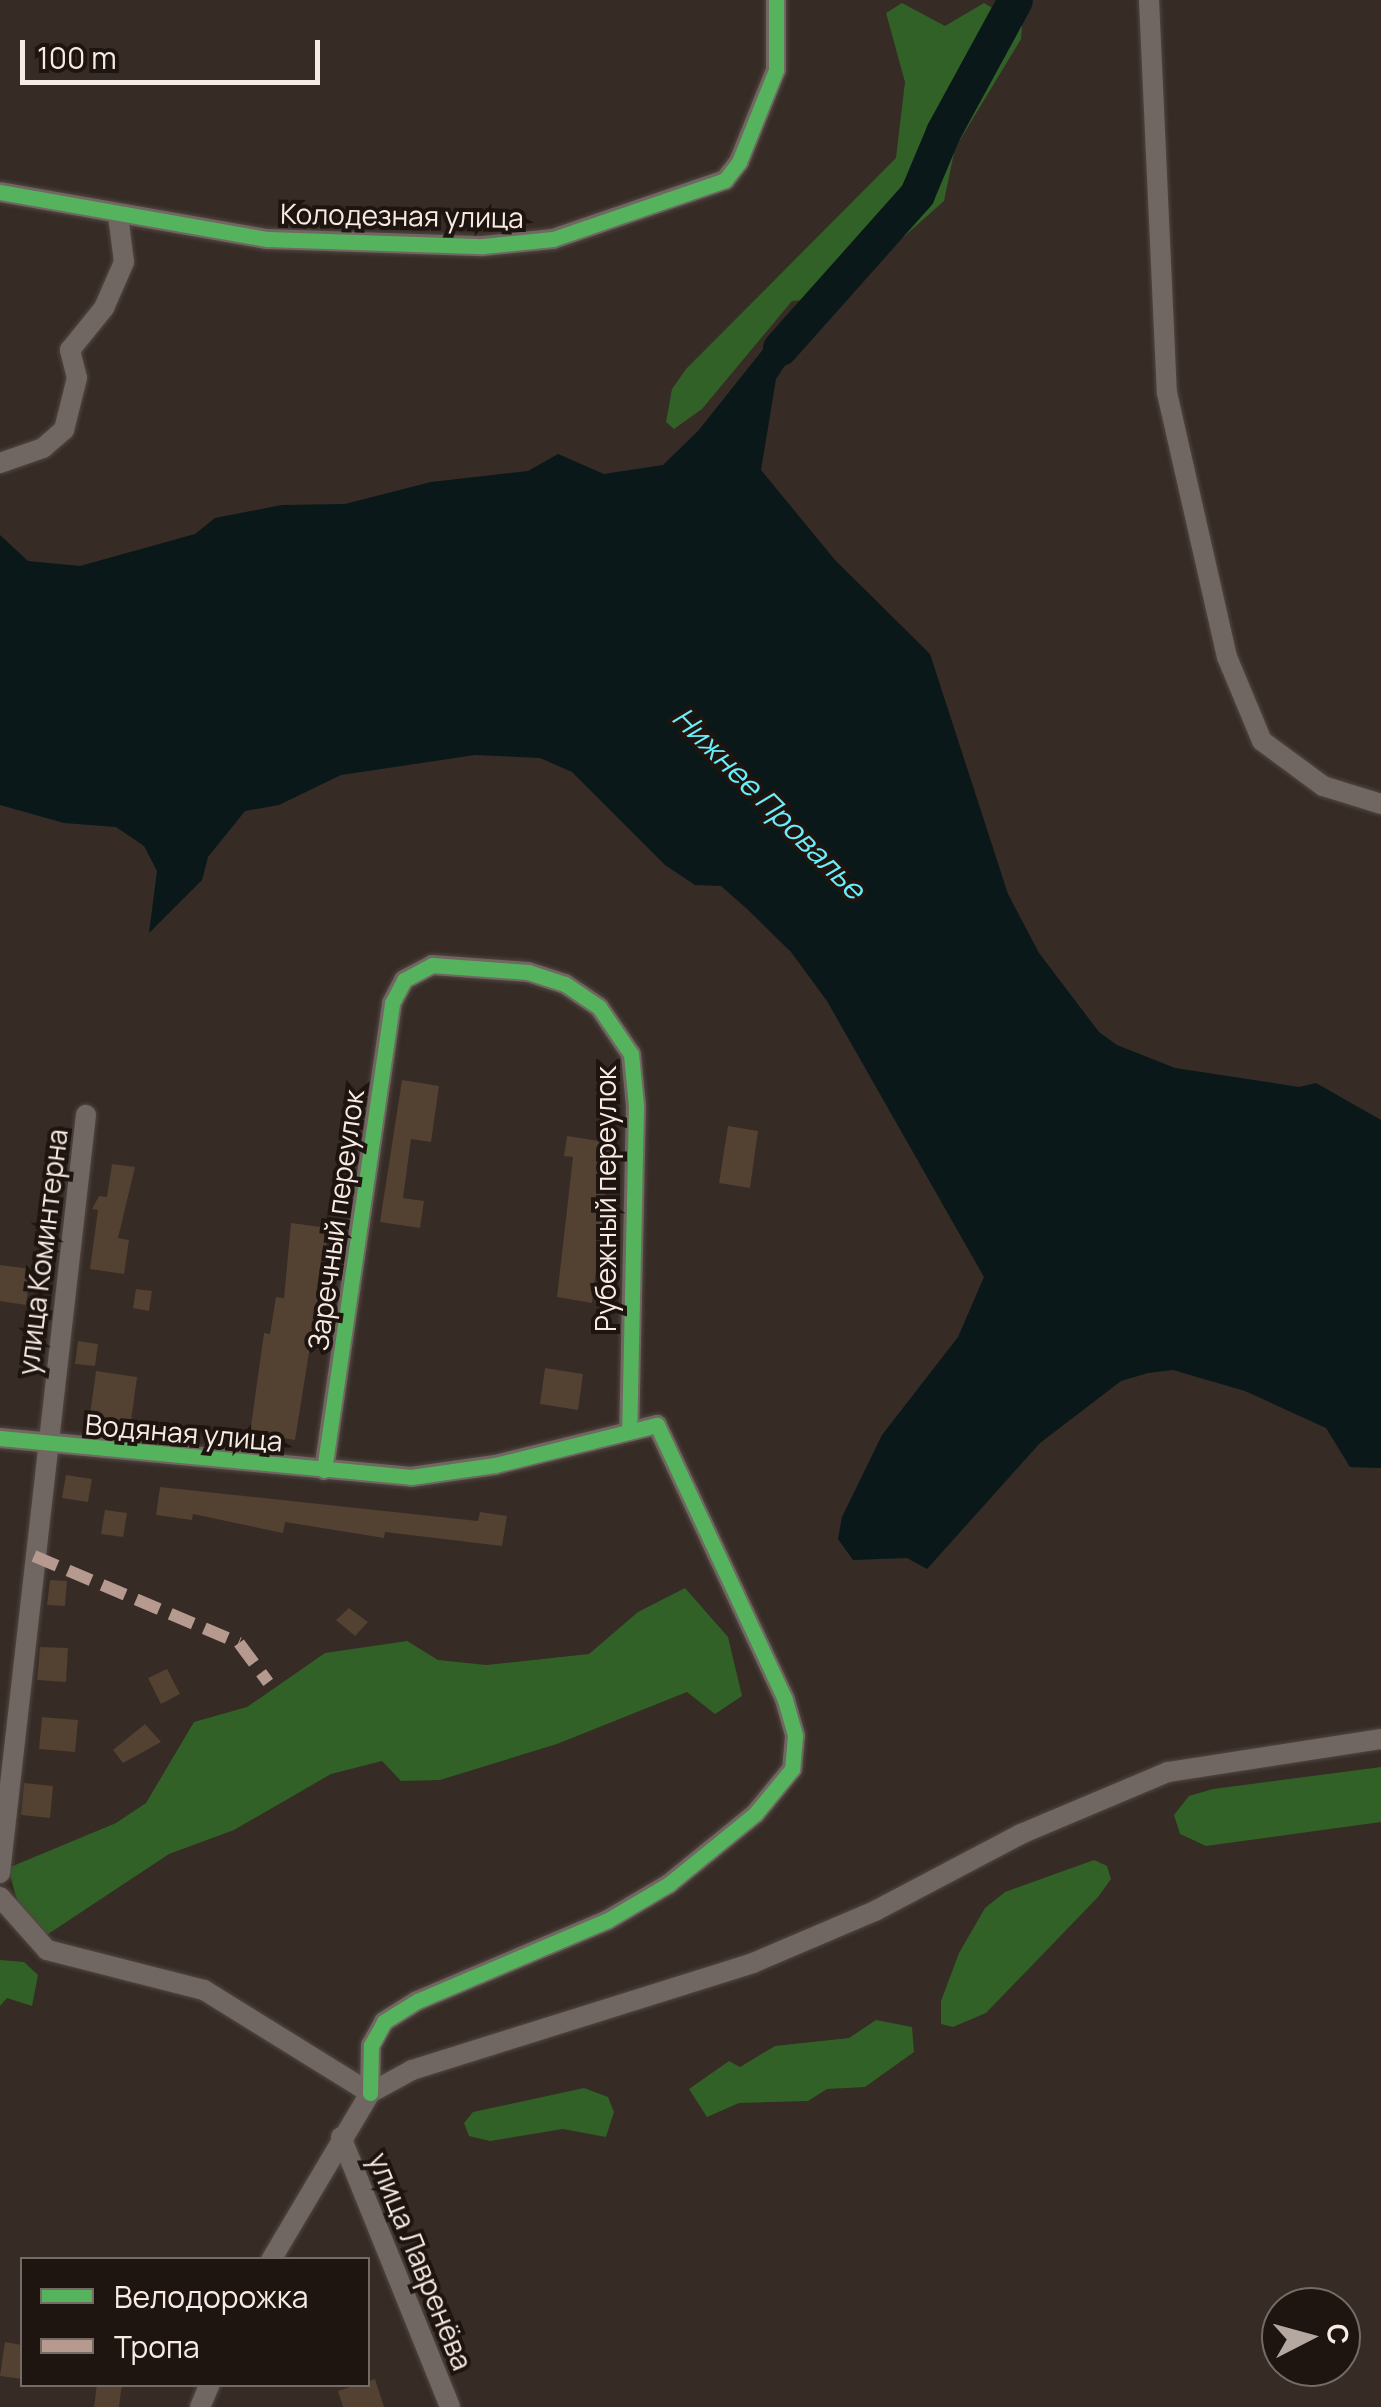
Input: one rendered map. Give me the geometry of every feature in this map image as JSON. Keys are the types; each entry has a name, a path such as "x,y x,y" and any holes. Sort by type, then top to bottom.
{"street":[{"name":"Колодезная улица","path":"0,192 118,216 267,239 483,246 553,239 697,194 725,180 751,135 776,70 776,0"},
{"path":"1148,0 1167,393 1227,657 1262,741 1324,786 1381,804"},
{"path":"0,462 42,448 64,430 76,390 70,350 104,308 124,262 118,216"},
{"name":"Рубежный переулок","path":"404,980 432,964 528,972 565,984 599,1007 631,1054 636,1106 630,1431"},
{"name":"Заречный переулок","path":"324,1470 392,1004 404,980"},
{"name":"улица Коминтерна","path":"0,1872 86,1116"},
{"name":"Водяная улица","path":"0,1438 324,1470 448,1474 657,1424 785,1700 795,1736 792,1769 754,1814 669,1884 608,1920 417,2001 384,2022 371,2045 370,2093"},
{"path":"273,2257 370,2093 458,2050 785,1950 1021,1834 1168,1772 1381,1740"},
{"path":"0,1896 47,1950 204,1990 370,2093"},
{"name":"улица Лавренёва","path":"341,2136 450,2407"}],"green space":[{"path":"902,3 945,26 984,3 1022,26 1021,39 955,148 944,201 836,297 792,301 702,409 674,429 666,422 672,389 686,369 896,158 905,82 886,13"},
{"path":"685,1588 728,1637 742,1696 715,1714 687,1692 557,1744 440,1780 401,1781 382,1761 331,1774 234,1830 169,1854 30,1946 8,1868 116,1823 146,1803 194,1722 247,1707 325,1653 407,1641 438,1660 486,1665 589,1654 638,1612"},
{"path":"1381,1767 1381,1822 1206,1846 1180,1834 1174,1815 1189,1796 1213,1789"},
{"path":"1094,1860 1107,1866 1111,1879 1098,1897 986,2013 953,2027 941,2024 941,2001 959,1953 985,1908 1005,1892"},
{"path":"0,1960 24,1962 38,1975 32,2006 7,1998 0,2006"},
{"path":"876,2020 912,2027 914,2052 865,2087 827,2089 808,2101 739,2103 707,2117 689,2089 729,2061 740,2067 775,2046 849,2038"},
{"path":"584,2088 608,2097 614,2112 606,2137 563,2129 490,2141 469,2136 464,2123 473,2112"}],"water":[{"name":"Нижнее Провалье","path":"793,312 808,312 810,327 776,379 761,470 835,560 930,654 1008,894 1039,953 1099,1032 1117,1045 1175,1068 1299,1087 1316,1083 1381,1120 1381,1468 1350,1467 1326,1428 1245,1391 1173,1370 1148,1373 1121,1381 1040,1443 927,1569 907,1558 853,1560 838,1539 842,1517 882,1435 958,1337 984,1277 827,1001 791,952 746,908 721,886 695,885 665,865 572,772 540,758 475,755 341,775 279,805 245,811 208,857 202,880 149,933 157,871 144,846 116,827 64,823 0,805 0,535 28,561 80,566 195,534 215,518 282,505 345,504 431,482 528,471 558,454 604,474 663,465 698,431"}],"building":[{"path":"402,1080 439,1086 431,1142 411,1139 403,1198 424,1201 420,1228 380,1222"},
{"path":"728,1126 758,1131 750,1188 719,1183"},
{"path":"567,1136 612,1143 592,1303 557,1297 573,1157 564,1156"},
{"path":"112,1164 135,1167 118,1238 129,1240 124,1274 90,1269 98,1210 92,1209 99,1196 107,1197"},
{"path":"291,1223 329,1228 295,1440 250,1433 264,1333 270,1334 276,1297 284,1298"},
{"path":"0,1265 31,1269 26,1305 0,1301"},
{"path":"136,1289 152,1291 149,1311 133,1308"},
{"path":"78,1341 98,1344 95,1366 75,1364"},
{"path":"545,1368 583,1374 578,1410 540,1404"},
{"path":"96,1371 137,1377 131,1421 90,1415"},
{"path":"66,1475 92,1479 88,1502 62,1498"},
{"path":"160,1487 478,1521 480,1512 507,1516 502,1546 385,1532 384,1538 285,1522 283,1533 193,1514 192,1520 156,1515"},
{"path":"105,1510 127,1513 123,1537 101,1534"},
{"path":"50,1580 67,1581 65,1606 47,1605"},
{"path":"349,1608 368,1622 355,1636 336,1620"},
{"path":"40,1647 68,1648 66,1682 37,1680"},
{"path":"167,1669 180,1694 161,1704 148,1678"},
{"path":"42,1717 78,1720 75,1752 39,1749"},
{"path":"145,1724 161,1742 123,1763 113,1750"},
{"path":"24,1783 53,1786 50,1818 21,1815"},
{"path":"5,2342 20,2345 20,2379 0,2376"},
{"path":"375,2379 384,2407 343,2407 338,2391 370,2387 370,2381"},
{"path":"97,2387 122,2387 119,2407 94,2407"}],"waterway":[{"path":"780,348 917,194 943,132 1015,0"}],"marked path":[{"path":"34,1556 239,1643 268,1682"}],"cycle path":[{"path":"0,192 267,239 483,246 553,239 725,180 739,162 776,70 776,0"},
{"path":"324,1470 392,1003 404,980 432,965 528,972 565,984 599,1007 631,1054 636,1106 629,1431"},
{"path":"0,1438 411,1477 495,1465 657,1425 785,1700 795,1736 792,1769 755,1814 669,1884 608,1920 417,2001 384,2022 371,2045 370,2093"}]}
